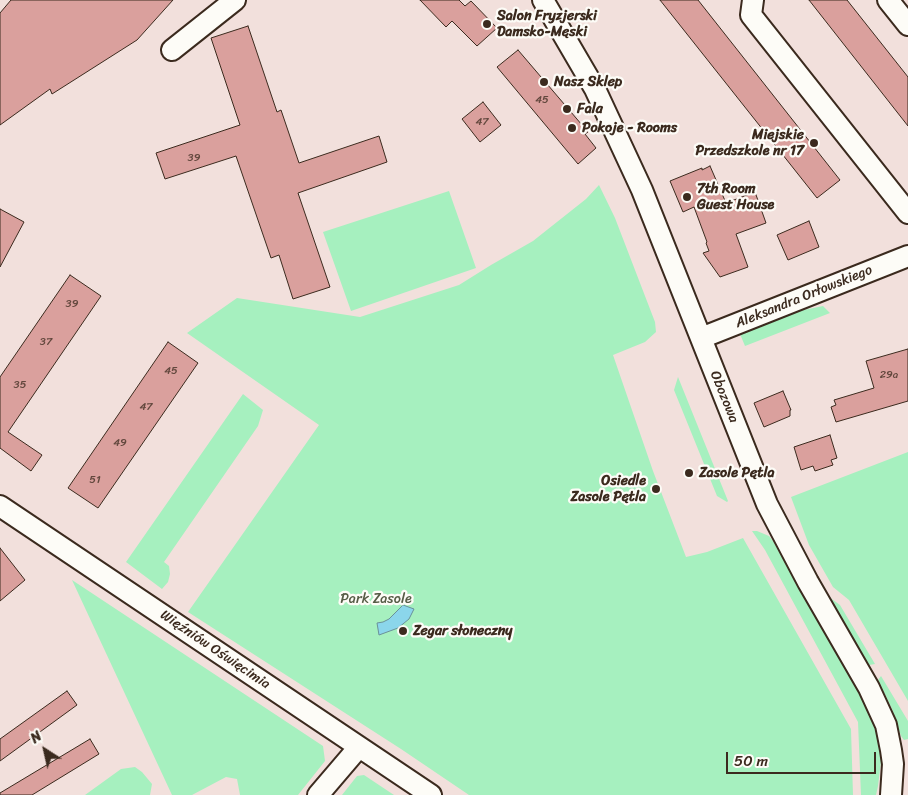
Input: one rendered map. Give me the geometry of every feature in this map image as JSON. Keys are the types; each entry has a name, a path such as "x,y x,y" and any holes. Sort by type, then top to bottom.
{"street":[{"path":"172,50 235,0"},
{"name":"Obozowa","path":"544,0 595,90 642,190 767,504 808,582 869,688 886,725 893,764 891,795"},
{"path":"753,0 751,15 908,213"},
{"path":"888,0 908,25"},
{"name":"Aleksandra Orłowskiego","path":"701,338 908,256"},
{"name":"Więźniów Oświęcimia","path":"0,506 431,795"},
{"path":"318,795 359,747"}],"green space":[{"name":"Park Zasole","path":"599,185 615,218 655,322 656,332 645,342 613,355 653,471 686,557 707,552 743,538 851,729 853,795 469,795 188,612 319,425 187,333 237,298 360,317 459,285 533,241 586,199"},
{"path":"449,191 476,268 351,311 323,232"},
{"path":"823,306 830,313 745,346 740,334 789,313"},
{"path":"678,377 727,502 717,496 674,390"},
{"path":"243,394 263,410 258,426 164,562 169,566 170,574 168,582 162,589 126,562"},
{"path":"908,452 908,701 849,600 833,587 809,545 791,497"},
{"path":"752,531 769,536 773,541 865,704 874,724 880,746 881,761 876,795 861,795 858,722 765,550"},
{"path":"72,580 323,746 325,761 298,795 240,795 237,779 226,777 192,795 172,795"},
{"path":"829,597 840,605 875,664 868,664"},
{"path":"881,676 908,721 908,739 904,740 901,736 892,709 878,680"},
{"path":"135,767 152,784 150,795 85,795 121,769"},
{"path":"364,775 394,795 342,795 357,776"}],"water":[{"path":"403,605 414,609 409,619 398,628 379,635 377,623 389,619"}],"building":[{"path":"11,0 173,0 137,40 52,94 50,89 0,125 0,13"},
{"path":"420,0 459,0 465,6 471,1 497,28 477,46 452,21 446,27"},
{"path":"660,0 698,0 840,180 817,198"},
{"path":"809,0 847,0 908,77 908,126"},
{"path":"248,26 277,112 281,110 299,163 379,136 387,162 298,193 330,287 293,299 279,255 271,258 236,156 165,179 156,153 240,125 211,38"},
{"path":"518,50 588,132 585,134 596,148 578,164 497,67"},
{"path":"483,102 501,125 480,142 462,119"},
{"path":"710,166 726,203 755,192 766,223 736,234 748,267 720,277 703,253 709,251 694,207 683,212 670,181"},
{"path":"0,209 24,222 0,267"},
{"path":"809,221 819,247 788,260 777,235"},
{"path":"70,275 101,296 8,432 42,455 31,471 0,448 0,377"},
{"path":"168,342 198,363 98,508 68,488"},
{"path":"908,349 908,401 836,422 831,407 836,405 834,400 874,388 866,361"},
{"path":"783,391 791,410 790,416 764,427 754,403"},
{"path":"830,435 837,458 831,460 833,465 815,471 813,466 801,470 794,447"},
{"path":"0,548 25,580 0,601"},
{"path":"67,691 77,705 0,761 0,739"},
{"path":"90,739 99,754 32,795 0,795 0,793"}],"place":[{"name":"Salon Fryzjerski Damsko-Męski","path":"487,24"},
{"name":"Nasz Sklep","path":"544,82"},
{"name":"Fala","path":"567,109"},
{"name":"Pokoje - Rooms","path":"572,128"},
{"name":"Miejskie Przedszkole nr 17","path":"814,143"},
{"name":"7th Room Guest House","path":"687,197"},
{"name":"Zasole Pętla","path":"689,473"},
{"name":"Osiedle Zasole Pętla","path":"656,489"},
{"name":"Zegar słoneczny","path":"403,631"}]}
